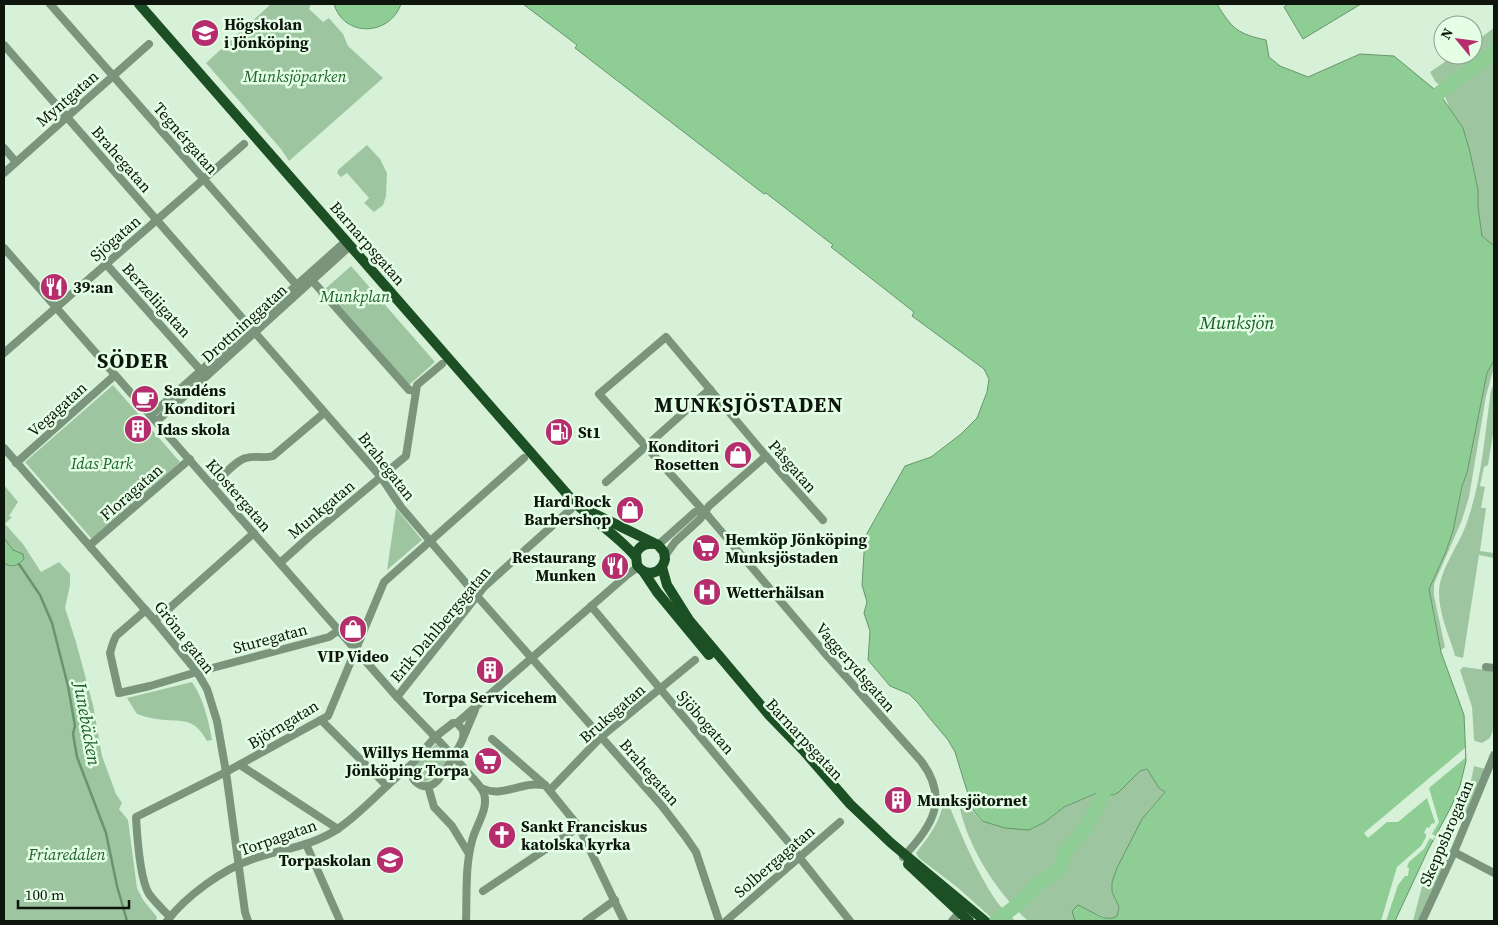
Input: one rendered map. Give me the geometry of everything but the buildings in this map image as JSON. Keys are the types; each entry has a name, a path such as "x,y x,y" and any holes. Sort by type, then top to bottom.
{"main road":[{"name":"Barnarpsgatan","path":"139,4 573,506 623,542 636,556"},
{"name":"Barnarpsgatan","path":"573,506 656,544"},
{"path":"649,543 656,544 665,556 662,567 653,573 641,569 636,556 638,549 649,543"},
{"name":"Barnarpsgatan","path":"662,567 667,585 688,620 769,715 803,750 860,815 963,909"},
{"name":"Barnarpsgatan","path":"641,569 657,592 698,642 764,718 846,807 904,856"},
{"path":"963,909 982,919"},
{"path":"963,909 969,921"}],"street":[{"name":"Tegnérgatan","path":"50,4 299,288"},
{"name":"Myntgatan","path":"4,172 149,44"},
{"name":"Brahegatan","path":"4,45 381,477 401,507 477,596 662,806 696,852 718,921"},
{"name":"Sjögatan","path":"4,351 244,144"},
{"path":"4,148 16,162"},
{"name":"Drottninggatan","path":"154,418 348,244"},
{"name":"Klostergatan","path":"4,248 213,485 356,651 481,788"},
{"name":"Berzeliigatan","path":"106,264 204,374"},
{"path":"310,278 409,390 416,391 417,385 442,364"},
{"name":"Påsgatan","path":"599,394 666,337 766,456 823,520"},
{"name":"Vegagatan","path":"16,463 116,375"},
{"path":"606,482 710,389"},
{"name":"Munkgatan","path":"280,563 406,456 416,391"},
{"name":"Vaggerydsgatan","path":"599,394 921,761 929,773 936,797 933,816 927,829 904,856"},
{"path":"213,485 243,458 254,456 268,458 274,456 324,413"},
{"name":"Gröna gatan","path":"4,448 156,621 197,672 207,689 217,721 248,921"},
{"path":"665,556 675,542 700,519 704,512 766,456"},
{"name":"Björngatan","path":"169,919 153,899 144,882 136,817 240,765 328,716 384,582 524,458"},
{"name":"Floragatan","path":"90,545 190,460"},
{"name":"Erik Dahlbergsgatan","path":"397,697 484,587 573,506"},
{"path":"656,544 695,512 704,512"},
{"path":"156,621 254,533"},
{"path":"463,738 464,730 457,723 591,606 641,569"},
{"name":"Sjöbogatan","path":"591,606 728,768 850,921"},
{"name":"Sturegatan","path":"146,610 116,636 113,641 110,653 118,691 150,686 328,637 339,630"},
{"name":"Bruksgatan","path":"548,788 601,737 695,660"},
{"path":"411,765 410,771 415,782 421,786 434,784 463,738 477,706"},
{"path":"322,720 387,786"},
{"name":"Torpagatan","path":"169,919 194,894 239,865 253,859 306,844 338,829 411,765 435,737 453,723 457,723"},
{"path":"492,739 548,788 579,827 624,921"},
{"name":"Skeppsbrogatan","path":"1422,921 1454,852 1494,755"},
{"path":"240,765 338,829"},
{"path":"397,777 412,776"},
{"path":"481,788 489,792 498,792 530,785 548,788"},
{"path":"428,786 434,807 452,826 469,854"},
{"path":"466,921 469,854 472,839 484,810 484,794 481,788"},
{"name":"Solbergagatan","path":"726,921 840,822"},
{"path":"483,891 579,827"},
{"path":"306,844 340,921"},
{"path":"1454,852 1494,873"},
{"path":"586,921 615,900"},
{"path":"952,921 963,909"}],"green space":[{"name":"Munksjöparken","path":"271,4 311,4 309,9 323,22 329,18 343,34 348,46 383,78 289,161 281,149 206,63"},
{"path":"1494,28 1494,246 1482,236 1478,190 1463,128 1450,109 1445,97 1448,94 1435,81 1430,72 1440,65 1483,65 1483,36"},
{"path":"367,145 380,159 387,173 386,196 383,205 374,212 364,203 369,198 347,173 341,177 337,173 338,170"},
{"name":"Munkplan","path":"351,266 435,362 409,385 325,289"},
{"path":"1494,360 1469,497 1462,520 1434,584 1434,596 1445,647 1441,650 1429,589 1453,531 1487,373"},
{"path":"1494,384 1494,428 1488,465 1484,467 1480,486 1485,487 1481,508 1486,508 1480,551 1494,553 1494,558 1479,555 1463,658 1455,656 1444,623 1439,600 1440,584 1446,566 1464,530 1472,506 1482,456 1491,390"},
{"name":"Idas Park","path":"113,385 180,462 92,539 25,462"},
{"name":"Friaredalen","path":"4,485 18,502 9,516 12,517 5,524 23,544 41,572 59,562 70,574 70,585 65,608 93,705 102,756 116,794 122,803 119,809 128,820 137,888 143,900 157,917 156,921 4,921"},
{"path":"396,509 422,540 387,570"},
{"path":"1463,667 1487,670 1494,673 1494,728 1490,738 1482,743 1474,739 1472,707 1460,670"},
{"path":"192,682 203,703 212,740 207,741 197,727 186,722 156,719 137,714 127,698"},
{"path":"436,744 448,757 436,777 425,782 415,772 415,766"},
{"path":"1474,766 1485,769 1464,821 1458,818 1467,800"},
{"path":"1147,769 1159,788 1165,792 1149,810 1114,897 1119,906 1117,916 1110,919 1097,914 1074,918 1075,921 1028,921 995,884 986,870 970,840 960,809 968,806 982,822 1045,822 1064,807 1098,793 1113,795 1119,792 1140,771"},
{"path":"944,794 981,876 997,902 1015,921 995,921 957,887 919,858 916,853 939,818"},
{"path":"1439,848 1451,853 1418,921 1413,921 1424,879"}],"water":[{"path":"334,4 401,4 395,15 387,22 378,27 367,29 347,23 339,15"},
{"name":"Munksjön","path":"523,4 1217,4 1232,25 1242,33 1266,40 1269,57 1280,66 1308,77 1360,54 1394,56 1439,93 1463,128 1478,190 1482,236 1494,246 1494,360 1487,373 1453,531 1429,589 1441,652 1464,715 1466,761 1460,786 1451,807 1428,850 1395,921 1075,921 1072,911 1078,905 1103,917 1113,918 1117,916 1119,907 1112,892 1112,882 1117,868 1142,819 1165,792 1159,788 1147,769 1140,771 1119,792 1113,795 1097,793 1064,807 1045,822 1029,830 1005,828 982,821 973,810 955,752 948,740 909,694 890,686 868,660 870,631 864,613 867,602 862,585 865,537 905,466 931,457 961,434 977,418 987,392 989,379 984,369 912,316 914,312 831,247 833,245 575,48 577,45"},
{"path":"1288,4 1361,4 1303,39 1284,7"},
{"path":"4,538 13,550 23,554 24,559 17,565 12,566 4,563"}],"pier":[{"path":"1465,748 1465,758 1429,788 1439,822 1432,834 1436,836 1433,840 1430,838 1424,849 1409,862 1407,867 1409,868 1408,876 1405,876 1398,885 1386,921 1381,921 1397,867 1421,846 1426,837 1424,833 1427,827 1429,828 1435,822 1427,798 1398,822 1387,822 1368,838 1364,833"}],"waterway":[{"path":"1439,93 1494,52"},
{"name":"Junebäcken","path":"19,564 40,595 52,623 68,686 75,726 73,734 77,757 106,833 117,886 127,921"},
{"path":"996,921 1021,902 1040,882 1057,872 1067,849 1084,831 1104,793"}],"place":[{"name":"Högskolan i Jönköping","path":"205,33"},
{"name":"39:an","path":"54,287"},
{"name":"Sandéns Konditori","path":"145,399"},
{"name":"Idas skola","path":"138,429"},
{"name":"St1","path":"559,432"},
{"name":"Konditori Rosetten","path":"738,455"},
{"name":"Hard Rock Barbershop","path":"630,510"},
{"name":"Hemköp Jönköping Munksjöstaden","path":"706,548"},
{"name":"Restaurang Munken","path":"615,566"},
{"name":"Wetterhälsan","path":"707,592"},
{"name":"VIP Video","path":"353,629"},
{"name":"Torpa Servicehem","path":"490,670"},
{"name":"Willys Hemma Jönköping Torpa","path":"488,761"},
{"name":"Munksjötornet","path":"898,800"},
{"name":"Sankt Franciskus katolska kyrka","path":"502,835"},
{"name":"Torpaskolan","path":"390,860"}],"district":[{"name":"SÖDER","path":"133,361"},
{"name":"MUNKSJÖSTADEN","path":"749,405"}]}
